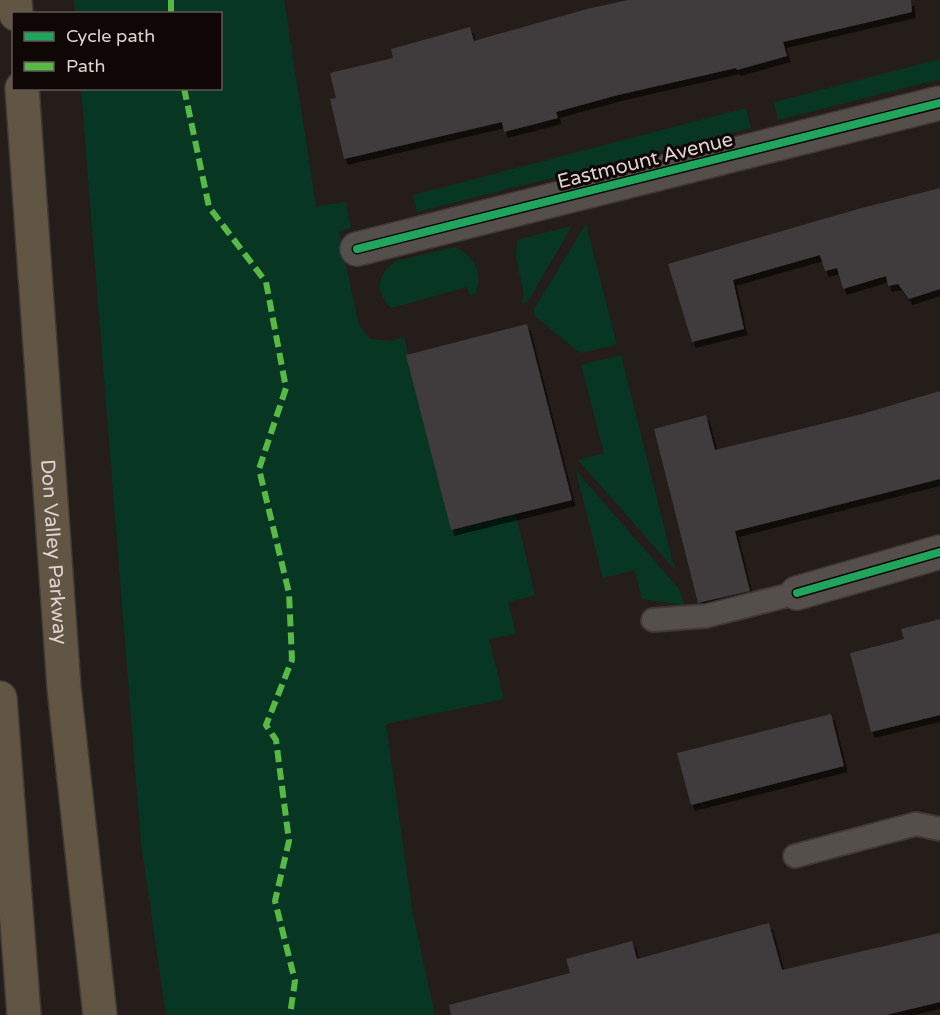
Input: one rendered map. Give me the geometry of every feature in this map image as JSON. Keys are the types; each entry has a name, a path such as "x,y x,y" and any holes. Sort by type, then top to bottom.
{"highway":[{"name":"Don Valley Parkway","path":"22,90 64,688 100,1015"},
{"path":"0,698 24,1015"}],"street":[{"name":"Eastmount Avenue","path":"357,249 940,103"},
{"path":"797,592 940,552"}],"lane":[{"path":"653,620 706,616 797,592"},
{"path":"795,856 916,824 940,829"}],"green space":[{"path":"74,0 284,0 316,206 346,202 351,228 339,232 359,325 370,339 392,341 404,337 451,530 516,514 535,595 508,602 516,634 489,639 504,699 386,724 412,909 435,1015 166,1015 141,843 81,90 222,90 222,12 75,12"},
{"path":"940,59 940,79 778,120 774,102"},
{"path":"746,108 751,128 417,212 413,195"},
{"path":"586,224 617,345 580,353 535,316 534,309"},
{"path":"572,226 528,301 521,303 524,294 516,258 517,240"},
{"path":"455,247 467,255 475,265 478,277 476,292 470,296 467,287 391,308 380,290 382,277 390,266 396,261"},
{"path":"621,355 675,570 578,460 604,453 581,365"},
{"path":"576,471 680,590 684,605 642,599 635,570 603,578"}],"building":[{"path":"628,0 911,0 912,12 783,42 787,56 737,70 736,68 618,95 556,112 558,118 504,132 502,122 344,159 330,99 336,98 330,73 393,58 391,49 470,27 474,41 587,9"},
{"path":"940,188 940,289 909,299 898,284 888,286 886,276 843,289 837,268 825,271 820,255 733,280 744,329 692,342 668,264 858,209"},
{"path":"527,324 572,500 451,530 406,355"},
{"path":"940,391 940,479 735,531 750,591 698,603 654,429 706,415 715,450 862,414"},
{"path":"940,619 940,715 871,732 850,653 904,639 901,629"},
{"path":"831,714 844,766 691,805 677,753"},
{"path":"769,923 782,970 940,933 940,1002 886,1015 451,1015 449,1005 570,973 566,959 632,941 637,959"}],"marked path":[{"path":"171,0 171,12"},
{"path":"184,90 209,207 266,282 286,388 259,469 289,593 292,660 266,725 276,740 289,841 275,901 295,981 290,1015"}],"cycle path":[{"path":"357,249 940,103"},
{"path":"797,593 940,552"}]}
